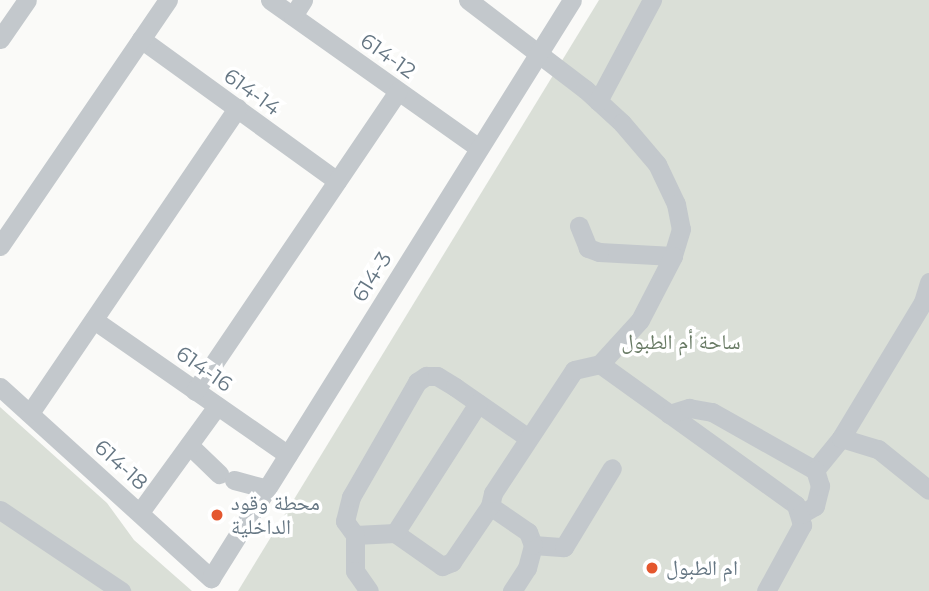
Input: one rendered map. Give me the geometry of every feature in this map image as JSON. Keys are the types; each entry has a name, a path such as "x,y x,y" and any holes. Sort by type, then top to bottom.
{"street":[{"path":"0,39 27,0"},
{"path":"0,246 168,0"},
{"name":"614-12","path":"270,0 298,8 398,91 479,149"},
{"path":"355,535 395,533 442,566 452,562 490,506 493,493 527,437 574,370 600,364 640,320 673,256 681,229 676,204 657,164 598,100 467,0"},
{"name":"614-3","path":"211,578 572,0"},
{"path":"598,100 652,0"},
{"name":"614-14","path":"141,39 337,181"},
{"path":"195,391 398,91"},
{"path":"30,413 237,108"},
{"path":"579,226 588,247 600,252 673,256"},
{"path":"816,470 841,438 923,302 929,282"},
{"name":"614-16","path":"94,320 288,455"},
{"path":"600,364 785,494 801,514 802,525 766,591"},
{"path":"369,591 355,571 355,535 345,521 351,496 417,382 437,376 527,437"},
{"name":"614-18","path":"0,387 211,578"},
{"path":"395,533 478,403"},
{"path":"140,512 217,406"},
{"path":"669,414 689,408 712,412 816,470 820,486 815,506 801,514"},
{"path":"841,438 878,449 929,490"},
{"path":"189,445 226,477 267,489"},
{"path":"533,545 564,547 612,468"},
{"path":"490,506 528,532 533,545 527,568 512,591"},
{"path":"0,510 121,591"}],"green space":[{"name":"ساحة أم الطبول","path":"599,0 929,0 929,591 238,591"},
{"path":"0,407 107,503 134,540 192,591 0,591"}],"place":[{"name":"محطة وقود الداخلية","path":"217,515"},
{"name":"ام الطبول","path":"652,568"}]}
